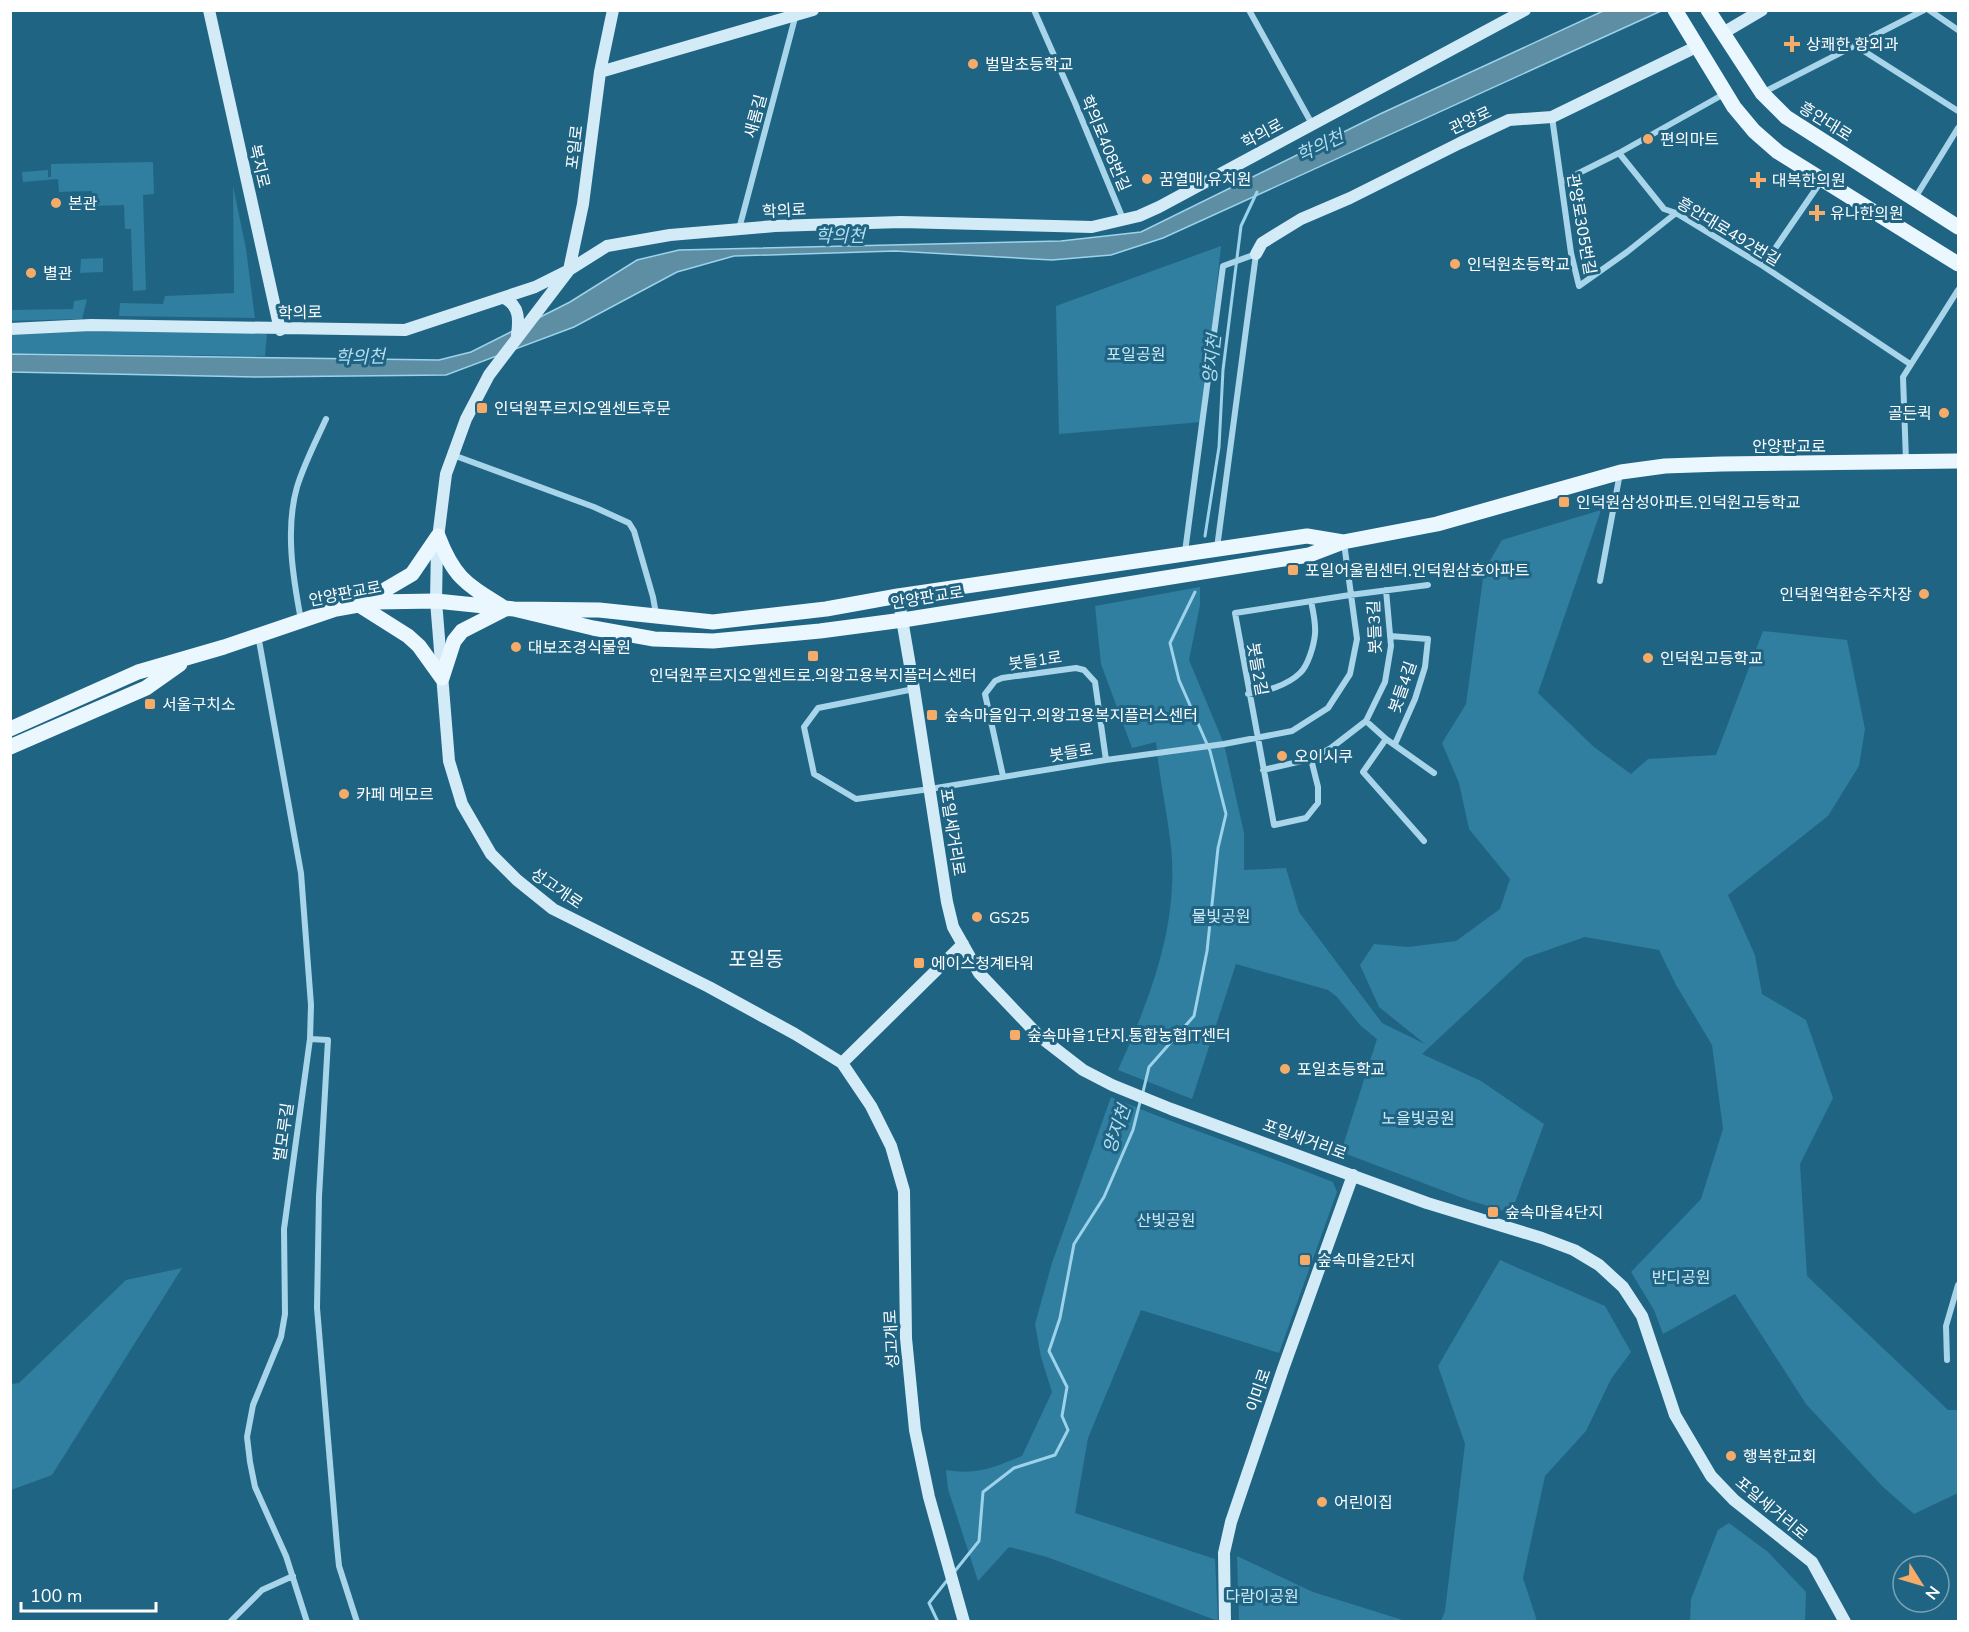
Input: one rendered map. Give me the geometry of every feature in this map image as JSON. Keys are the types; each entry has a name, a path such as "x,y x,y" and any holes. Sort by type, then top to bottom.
{"main road":[{"path":"1675,10 1725,94 1754,131 1778,152 1959,264"},
{"name":"흥안대로","path":"1708,10 1762,93 1786,117 1959,227"},
{"name":"안양판교로","path":"509,609 654,639 701,641 820,631 903,620 1309,555 1344,542 1437,524 1621,472 1665,466 1722,464 1959,462"},
{"path":"438,536 412,574 359,605 408,636 419,646 442,678"},
{"path":"438,536 455,572 473,588 509,609"},
{"name":"안양판교로","path":"10,729 138,672 336,609 375,602 436,601 509,609 599,610 656,618 713,622 826,609 898,596 1307,536 1344,542"},
{"path":"442,678 454,641 462,631 509,609"},
{"name":"안양판교로","path":"10,747 146,688 189,657"}],"street":[{"name":"복지로","path":"209,10 280,330"},
{"name":"포일로","path":"453,455 466,418 489,375 569,270 583,204 600,72 613,10"},
{"path":"600,72 796,13 813,10"},
{"name":"학의로408번길","path":"1034,10 1123,220"},
{"path":"1250,10 1312,124"},
{"name":"학의로","path":"10,328 92,325 280,330 332,328 405,330 508,300 569,270 608,246 670,235 739,229 901,222 1092,226 1123,220 1159,207 1525,10"},
{"path":"1720,29 1762,10"},
{"path":"1762,93 1924,10"},
{"path":"1929,10 1959,30"},
{"name":"새롬길","path":"739,229 796,13"},
{"name":"관양로","path":"1259,248 1301,219 1350,198 1509,120 1552,117 1695,42"},
{"path":"1856,46 1959,111"},
{"path":"1561,182 1619,153 1725,94"},
{"name":"관양로305번길","path":"1552,117 1571,253 1579,286 1676,213"},
{"path":"1914,198 1959,128"},
{"name":"흥안대로492번길","path":"1619,153 1664,208 1763,266 1910,364"},
{"path":"1763,266 1823,179"},
{"path":"1184,554 1223,266 1242,259 1259,248"},
{"path":"1217,549 1259,248"},
{"path":"1906,461 1903,377 1959,290"},
{"path":"508,300 519,321 517,337"},
{"path":"301,620 294,584 291,527 297,487 326,419"},
{"path":"436,601 438,536 446,474 453,455 594,507 629,523 653,597 656,618"},
{"path":"1600,581 1621,472"},
{"name":"봇들로","path":"915,689 818,708 804,727 814,774 856,799 1106,760 1214,746 1292,731 1328,708 1350,674 1357,639 1344,542"},
{"name":"봇들2길","path":"1311,759 1318,787 1318,803 1306,818 1274,825 1248,694 1235,613 1428,585"},
{"name":"봇들3길","path":"1263,770 1311,759 1331,748 1366,721 1385,682 1391,646 1386,590"},
{"name":"포일세거리로","path":"898,596 915,689 947,902 953,927 979,973 1039,1036 1083,1070 1142,1097 1428,1203 1574,1250 1599,1265 1623,1287 1642,1317 1675,1415 1711,1476 1734,1500 1812,1562 1845,1622"},
{"name":"성고개로","path":"436,601 448,761 462,804 491,854 517,880 553,909 709,987 795,1034 842,1064 871,1106 891,1146 904,1191 906,1338 915,1430 929,1497 964,1622"},
{"path":"1248,694 1281,684 1302,673 1315,633 1311,601"},
{"name":"벌모루길","path":"258,635 301,873 311,1005 310,1039 284,1229 285,1314 281,1337 253,1405 247,1437 255,1487 286,1556 306,1622"},
{"name":"봇들4길","path":"1390,636 1428,639 1422,677 1395,744"},
{"name":"봇들1로","path":"1003,776 985,694 995,681 1002,678 1076,668 1084,670 1095,682 1106,760"},
{"name":"봇들4길","path":"1366,721 1386,739 1434,773"},
{"path":"1386,739 1364,771 1424,841"},
{"path":"842,1064 963,944"},
{"path":"310,1039 328,1040 319,1196 316,1308 338,1556 357,1622"},
{"name":"이미로","path":"1226,1622 1224,1553 1231,1522 1353,1175"},
{"path":"1947,1360 1946,1326 1959,1285"},
{"path":"230,1622 262,1590 292,1576"}],"green space":[{"path":"153,162 154,194 143,195 146,290 133,291 131,229 125,229 124,205 93,206 92,191 59,192 58,179 23,182 22,172 48,170 48,177 51,177 51,164"},
{"path":"233,186 246,249 255,318 119,316 120,303 163,304 165,296 234,293"},
{"name":"포일공원","path":"1221,246 1202,422 1059,434 1056,306"},
{"path":"103,258 103,272 80,273 81,259"},
{"path":"87,299 82,319 11,321 11,310 73,309 74,301"},
{"path":"92,330 267,333 265,356 11,353 10,333"},
{"path":"1601,510 1538,693 1594,747 1631,774 1648,759 1716,755 1763,631 1847,640 1865,729 1859,766 1828,816 1728,895 1755,955 1762,994 1806,1020 1833,1098 1800,1164 1807,1276 1948,1410 1958,1410 1958,1493 1914,1514 1883,1487 1806,1404 1735,1294 1663,1334 1654,1310 1631,1272 1701,1199 1723,1129 1712,1045 1676,985 1659,950 1585,937 1525,958 1422,1054 1481,1081 1544,1124 1511,1213 1468,1200 1341,1152 1377,1039 1361,1026 1337,997 1328,990 1236,964 1192,1099 1118,1070 1141,1016 1160,961 1171,904 1171,846 1156,742 1132,748 1101,664 1095,606 1200,587 1200,605 1189,660 1224,744 1244,833 1244,870 1286,868 1299,912 1382,1023 1425,1044 1379,1007 1360,965 1374,944 1408,947 1456,941 1500,909 1510,879 1469,829 1459,783 1442,743 1466,704 1484,571 1502,540"},
{"name":"산빛공원","path":"1111,1097 1333,1182 1337,1192 1279,1353 1141,1310 1088,1438 1075,1513 1215,1559 1218,1621 1047,1557 1009,1547 978,1581 948,1489 946,1470 977,1471 1022,1456 1052,1392 1041,1357 1035,1324 1052,1263"},
{"path":"1500,1260 1605,1306 1631,1352 1611,1379 1586,1431 1545,1476 1523,1578 1537,1621 1441,1621 1445,1611 1465,1444 1438,1366"},
{"path":"182,1268 52,1475 11,1490 11,1384 19,1383 126,1280"},
{"path":"1729,1523 1768,1552 1806,1592 1805,1621 1690,1621 1691,1599 1718,1530"},
{"name":"다람이공원","path":"1237,1556 1313,1592 1406,1621 1239,1621"}],"water":[{"name":"학의천","path":"1603,11 1661,11 1163,238 1111,255 1052,260 895,251 734,256 677,272 574,327 446,375 257,377 11,372 11,354 439,360 471,352 570,302 637,260 679,250 1061,241 1141,232 1380,114"}],"waterway":[{"name":"양지천","path":"1205,536 1219,447 1223,370 1241,226 1257,192"},
{"name":"양지천","path":"1143,1092 1149,1067 1194,1016 1207,951 1218,848 1226,814 1210,751 1179,680 1170,643 1195,592"},
{"name":"양지천","path":"955,1571 979,1541 983,1492 1014,1468 1055,1455 1068,1430 1062,1416 1067,1387 1049,1351 1060,1318 1074,1244 1104,1197 1133,1130 1140,1102"},
{"name":"양지천","path":"938,1622 929,1603 949,1578"}],"place":[{"name":"상쾌한 항외과","path":"1792,44"},
{"name":"벌말초등학교","path":"973,64"},
{"name":"편의마트","path":"1648,139"},
{"name":"꿈열매 유치원","path":"1147,179"},
{"name":"대복한의원","path":"1758,180"},
{"name":"본관","path":"56,203"},
{"name":"유나한의원","path":"1817,213"},
{"name":"인덕원초등학교","path":"1455,264"},
{"name":"별관","path":"31,273"},
{"name":"인덕원푸르지오엘센트후문","path":"482,408"},
{"name":"골든퀵","path":"1944,413"},
{"name":"인덕원삼성아파트.인덕원고등학교","path":"1564,502"},
{"name":"포일어울림센터.인덕원삼호아파트","path":"1293,570"},
{"name":"인덕원역환승주차장","path":"1924,594"},
{"name":"대보조경식물원","path":"516,647"},
{"name":"인덕원푸르지오엘센트로.의왕고용복지플러스센터","path":"813,656"},
{"name":"인덕원고등학교","path":"1648,658"},
{"name":"서울구치소","path":"150,704"},
{"name":"숲속마을입구.의왕고용복지플러스센터","path":"932,715"},
{"name":"오이시쿠","path":"1282,756"},
{"name":"카페 메모르","path":"344,794"},
{"name":"GS25","path":"977,917"},
{"name":"에이스청계타워","path":"919,963"},
{"name":"숲속마을1단지.통합농협IT센터","path":"1015,1035"},
{"name":"포일초등학교","path":"1285,1069"},
{"name":"숲속마을4단지","path":"1493,1212"},
{"name":"숲속마을2단지","path":"1305,1260"},
{"name":"행복한교회","path":"1731,1456"},
{"name":"어린이집","path":"1322,1502"}],"district":[{"name":"포일동","path":"756,959"}],"park label":[{"name":"물빛공원","path":"1221,916"},
{"name":"노을빛공원","path":"1418,1118"},
{"name":"반디공원","path":"1681,1277"}]}
